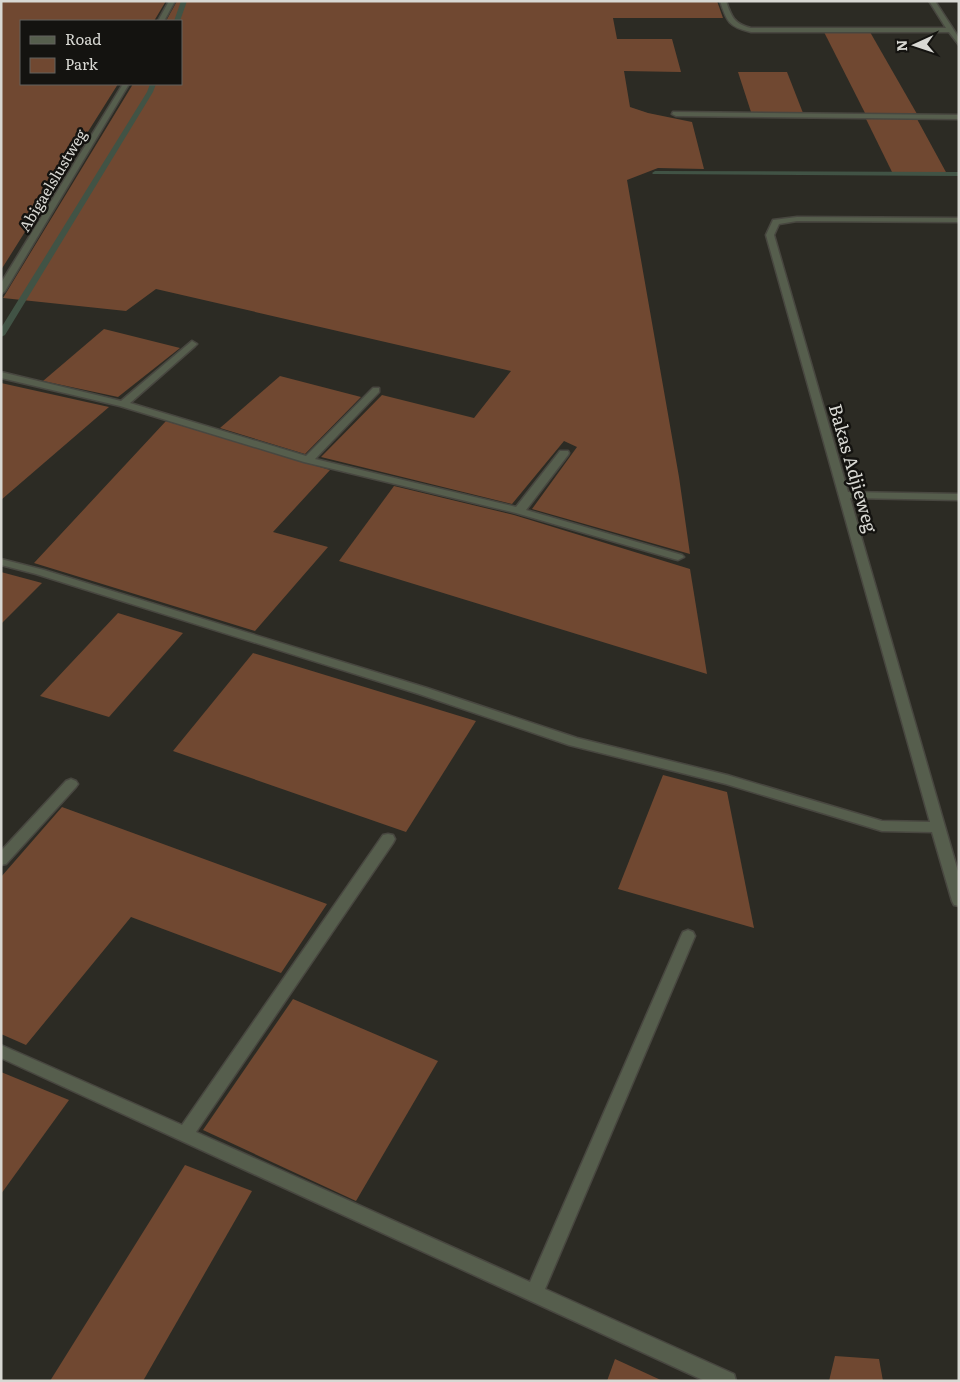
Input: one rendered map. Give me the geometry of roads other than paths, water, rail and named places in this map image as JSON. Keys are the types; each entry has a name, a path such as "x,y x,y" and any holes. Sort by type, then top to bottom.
{"street":[{"path":"162,20 172,1"},
{"path":"723,1 731,23 738,28 751,30 950,30"},
{"path":"932,1 959,43"},
{"name":"Abigaelslustweg","path":"1,291 125,85"},
{"path":"676,114 959,117"},
{"name":"Bakas Adjieweg","path":"959,220 797,219 776,222 770,235 959,901"},
{"path":"123,404 192,344"},
{"path":"1,375 123,404 308,460 519,511 678,557"},
{"path":"308,460 376,390"},
{"path":"519,511 564,452"},
{"path":"844,495 959,497"},
{"path":"1,562 40,572 423,691 574,742 727,780 882,826 937,827"},
{"path":"1,860 71,784"},
{"path":"185,1134 388,839"},
{"path":"534,1293 688,936"},
{"path":"1,1051 727,1381"}],"waterway":[{"path":"177,20 184,1"},
{"path":"1,335 153,85"},
{"path":"655,173 959,174"}]}
